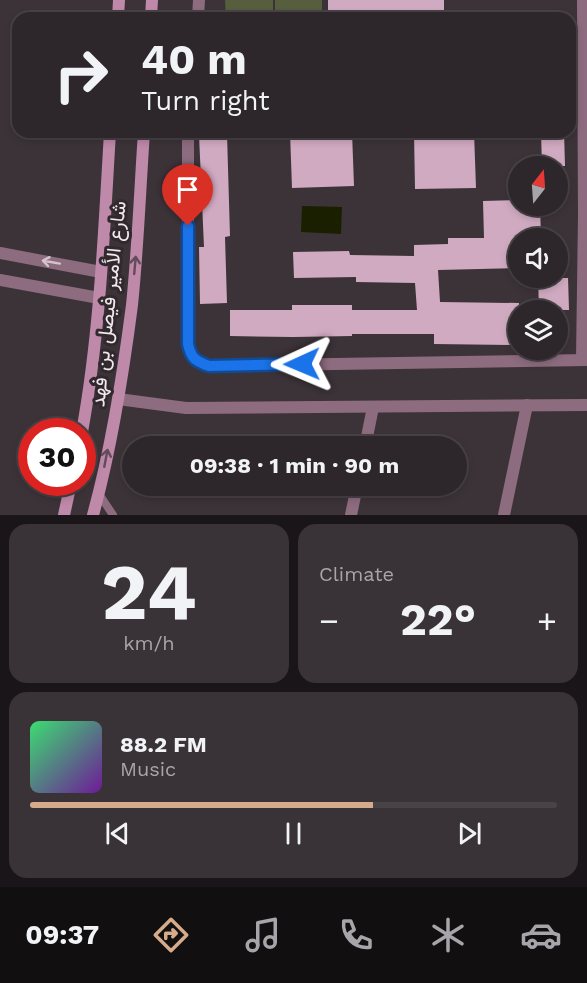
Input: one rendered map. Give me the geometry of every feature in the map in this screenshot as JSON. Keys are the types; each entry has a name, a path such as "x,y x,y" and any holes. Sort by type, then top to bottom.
{"main road":[{"name":"شارع الأمير فيصل بن فهد","path":"85,418 91,383 99,298 111,138"},
{"name":"شارع الأمير فيصل بن فهد","path":"93,515 118,399 132,303 144,138"},
{"path":"64,515 68,496"}],"street":[{"path":"188,138 188,344 190,354 197,362 209,366 584,360 586,215 584,0"},
{"path":"0,253 101,272"},
{"path":"0,280 99,298"},
{"path":"118,399 186,408 587,405"},
{"path":"504,515 527,405"},
{"path":"366,436 373,407"},
{"path":"351,515 355,496"}],"lane":[{"path":"99,494 113,515"}],"shaded area":[{"path":"225,0 273,0 273,12 226,12"},
{"path":"275,0 322,0 322,12 275,12"},
{"path":"302,206 342,207 341,234 301,232"}],"building":[{"path":"328,0 444,0 444,12 328,12"},
{"path":"199,138 227,138 230,236 225,237 227,303 200,304 199,247 204,247"},
{"path":"290,138 352,138 354,186 292,188"},
{"path":"414,138 474,138 476,188 415,189"},
{"path":"541,138 564,138 565,156 542,156"},
{"path":"508,200 508,216 540,216 541,228 508,228 508,268 438,270 440,302 508,303 508,345 434,344 434,334 230,336 230,310 292,310 292,305 352,305 352,310 417,310 415,283 356,282 356,277 294,278 293,252 349,251 350,255 414,256 414,245 448,244 448,238 484,238 483,201"},
{"path":"568,278 569,310 568,300 539,300 538,288 568,288"}],"route":[{"path":"188,226 188,344 190,354 197,362 209,366 302,364"}]}
